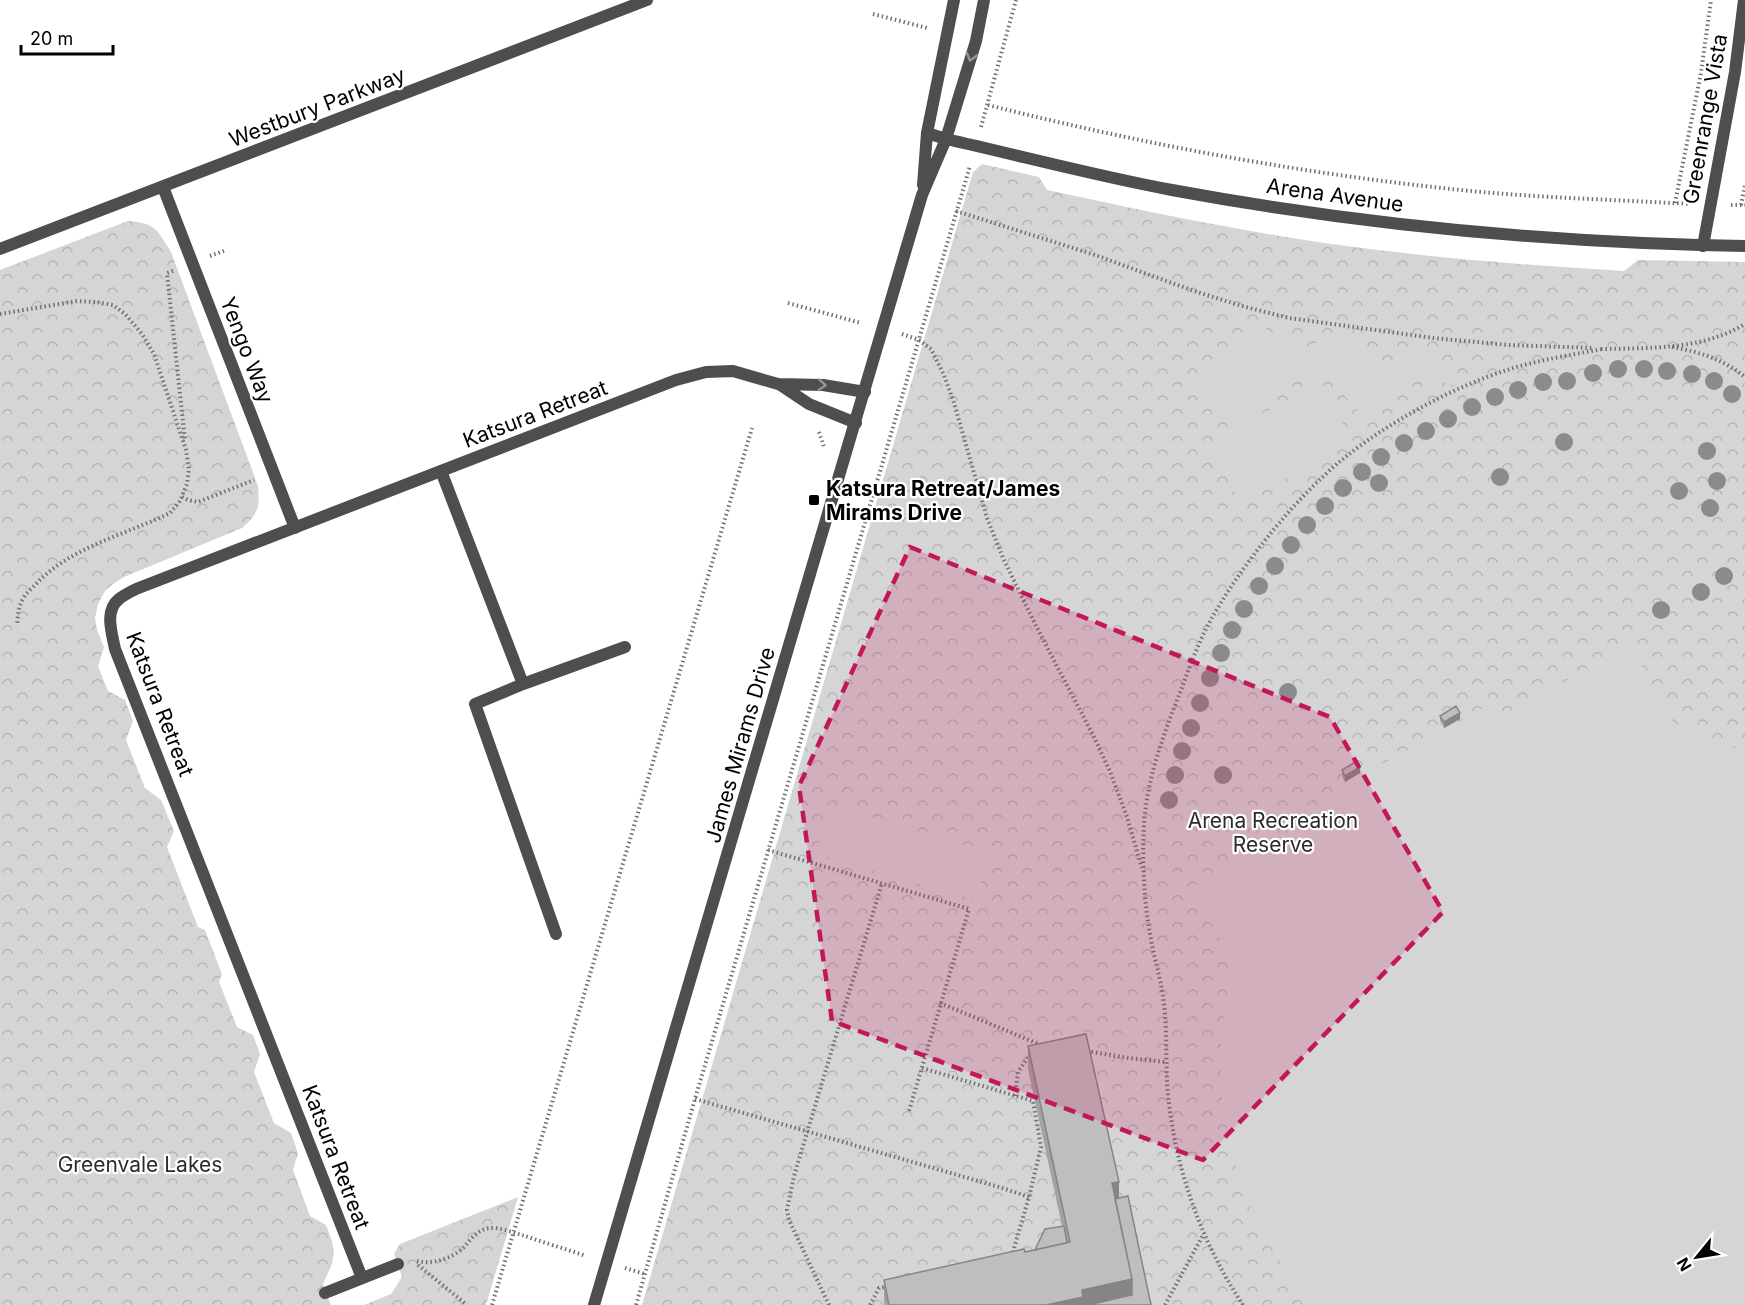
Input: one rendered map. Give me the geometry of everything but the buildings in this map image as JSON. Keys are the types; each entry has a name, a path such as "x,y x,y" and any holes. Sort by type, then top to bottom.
{"street":[{"name":"Westbury Parkway","path":"0,249 626,4 647,0"},
{"name":"James Mirams Drive","path":"922,195 927,133 954,0"},
{"name":"James Mirams Drive","path":"594,1305 922,195 946,139 976,41 984,0"},
{"name":"Greenrange Vista","path":"1702,246 1735,72 1744,0"},
{"name":"Arena Avenue","path":"927,133 1082,172 1273,207 1375,221 1508,235 1631,243 1745,246"},
{"name":"Yengo Way","path":"163,187 295,528"},
{"name":"Katsura Retreat","path":"363,1278 115,649 110,627 110,612 117,600 136,589 676,380 706,372 733,371 778,384 824,385 865,392"},
{"name":"Katsura Retreat","path":"778,384 809,404 856,423"},
{"path":"441,471 523,684"},
{"path":"556,934 475,704 625,646"},
{"path":"325,1293 398,1264"}],"path":[{"path":"1016,0 988,105 1062,124 1175,148 1347,176 1484,192 1743,205 1745,185"},
{"path":"1675,203 1701,73 1711,0"},
{"path":"873,14 928,28"},
{"path":"636,1305 976,146"},
{"path":"956,211 1095,255 1194,291 1289,318 1433,338 1509,345 1602,349 1668,347 1700,342 1723,335 1745,324"},
{"path":"210,257 224,251"},
{"path":"17,626 18,611 24,597 42,577 77,554 170,513 182,497 189,469 167,273 178,269"},
{"path":"0,314 78,301 112,305 125,314 142,334 154,354 186,450"},
{"path":"788,303 868,325"},
{"path":"898,333 919,340 931,348 945,375 987,518 1031,616 1111,774 1127,817 1143,872"},
{"path":"1668,347 1695,351 1712,357 1732,366 1745,377"},
{"path":"1243,1305 1214,1257 1204,1234 1185,1182 1175,1144 1166,1062 1165,1006 1146,906 1143,872 1144,821 1149,789 1163,737 1187,672 1208,625 1256,553 1289,512 1344,458 1438,398 1507,370 1602,349"},
{"path":"177,420 182,418"},
{"path":"815,424 824,445 824,455"},
{"path":"492,1305 752,428"},
{"path":"182,497 198,502 258,478"},
{"path":"768,850 969,909 909,1111"},
{"path":"829,1305 792,1227 787,1210 794,1176 882,883"},
{"path":"940,1003 1037,1045 1046,1046"},
{"path":"1015,1096 1018,1072 1037,1045"},
{"path":"1082,1050 1166,1062"},
{"path":"922,1068 1033,1101 1041,1147 1011,1258"},
{"path":"695,1099 1029,1197"},
{"path":"467,1305 413,1260 422,1263 448,1258 463,1248 475,1234 486,1228 513,1233 593,1258"},
{"path":"1165,1305 1204,1234"},
{"path":"624,1268 645,1274"},
{"path":"870,1305 879,1288 890,1287"}],"highlighted area":[{"path":"910,547 1330,717 1443,912 1203,1160 832,1021 799,786"}],"green space":[{"name":"Arena Recreation Reserve","path":"982,164 1039,177 1047,190 1134,209 1280,236 1408,254 1624,271 1638,260 1745,262 1745,1305 642,1305 973,172"},
{"name":"Greenvale Lakes","path":"128,221 150,226 171,252 258,486 259,500 252,519 242,528 124,577 105,591 98,604 95,618 104,647 98,666 108,691 125,700 133,721 126,740 145,788 161,800 174,831 167,847 198,927 205,930 222,974 219,982 237,1027 253,1035 260,1054 254,1072 274,1123 291,1133 298,1153 293,1170 310,1216 326,1225 332,1241 334,1253 332,1264 323,1284 331,1305 0,1305 0,270"},
{"path":"1259,323 1292,347 1302,350 1336,333 1355,335 1373,362 1379,364 1391,362 1418,352 1425,352 1466,378 1451,385 1409,373 1370,412 1363,414 1326,379 1318,375 1308,375 1299,379 1288,389 1286,388 1260,415 1321,382 1353,442 1241,503 1209,444 1242,425 1197,382 1196,375 1200,369 1253,324"},
{"path":"1631,645 1674,724 1704,733 1745,753 1745,1305 1316,1305 1286,1269 1262,1230 1244,1188 1230,1145 1223,1100 1221,1055 1225,1009 1234,964 1191,887 1318,817 1324,796 1482,709 1504,715"},
{"path":"830,805 990,853 976,900 816,854"},
{"path":"518,1197 486,1305 364,1305 391,1294 402,1277 394,1254 400,1244"}],"place":[{"name":"Katsura Retreat/James Mirams Drive","path":"814,500"}]}
